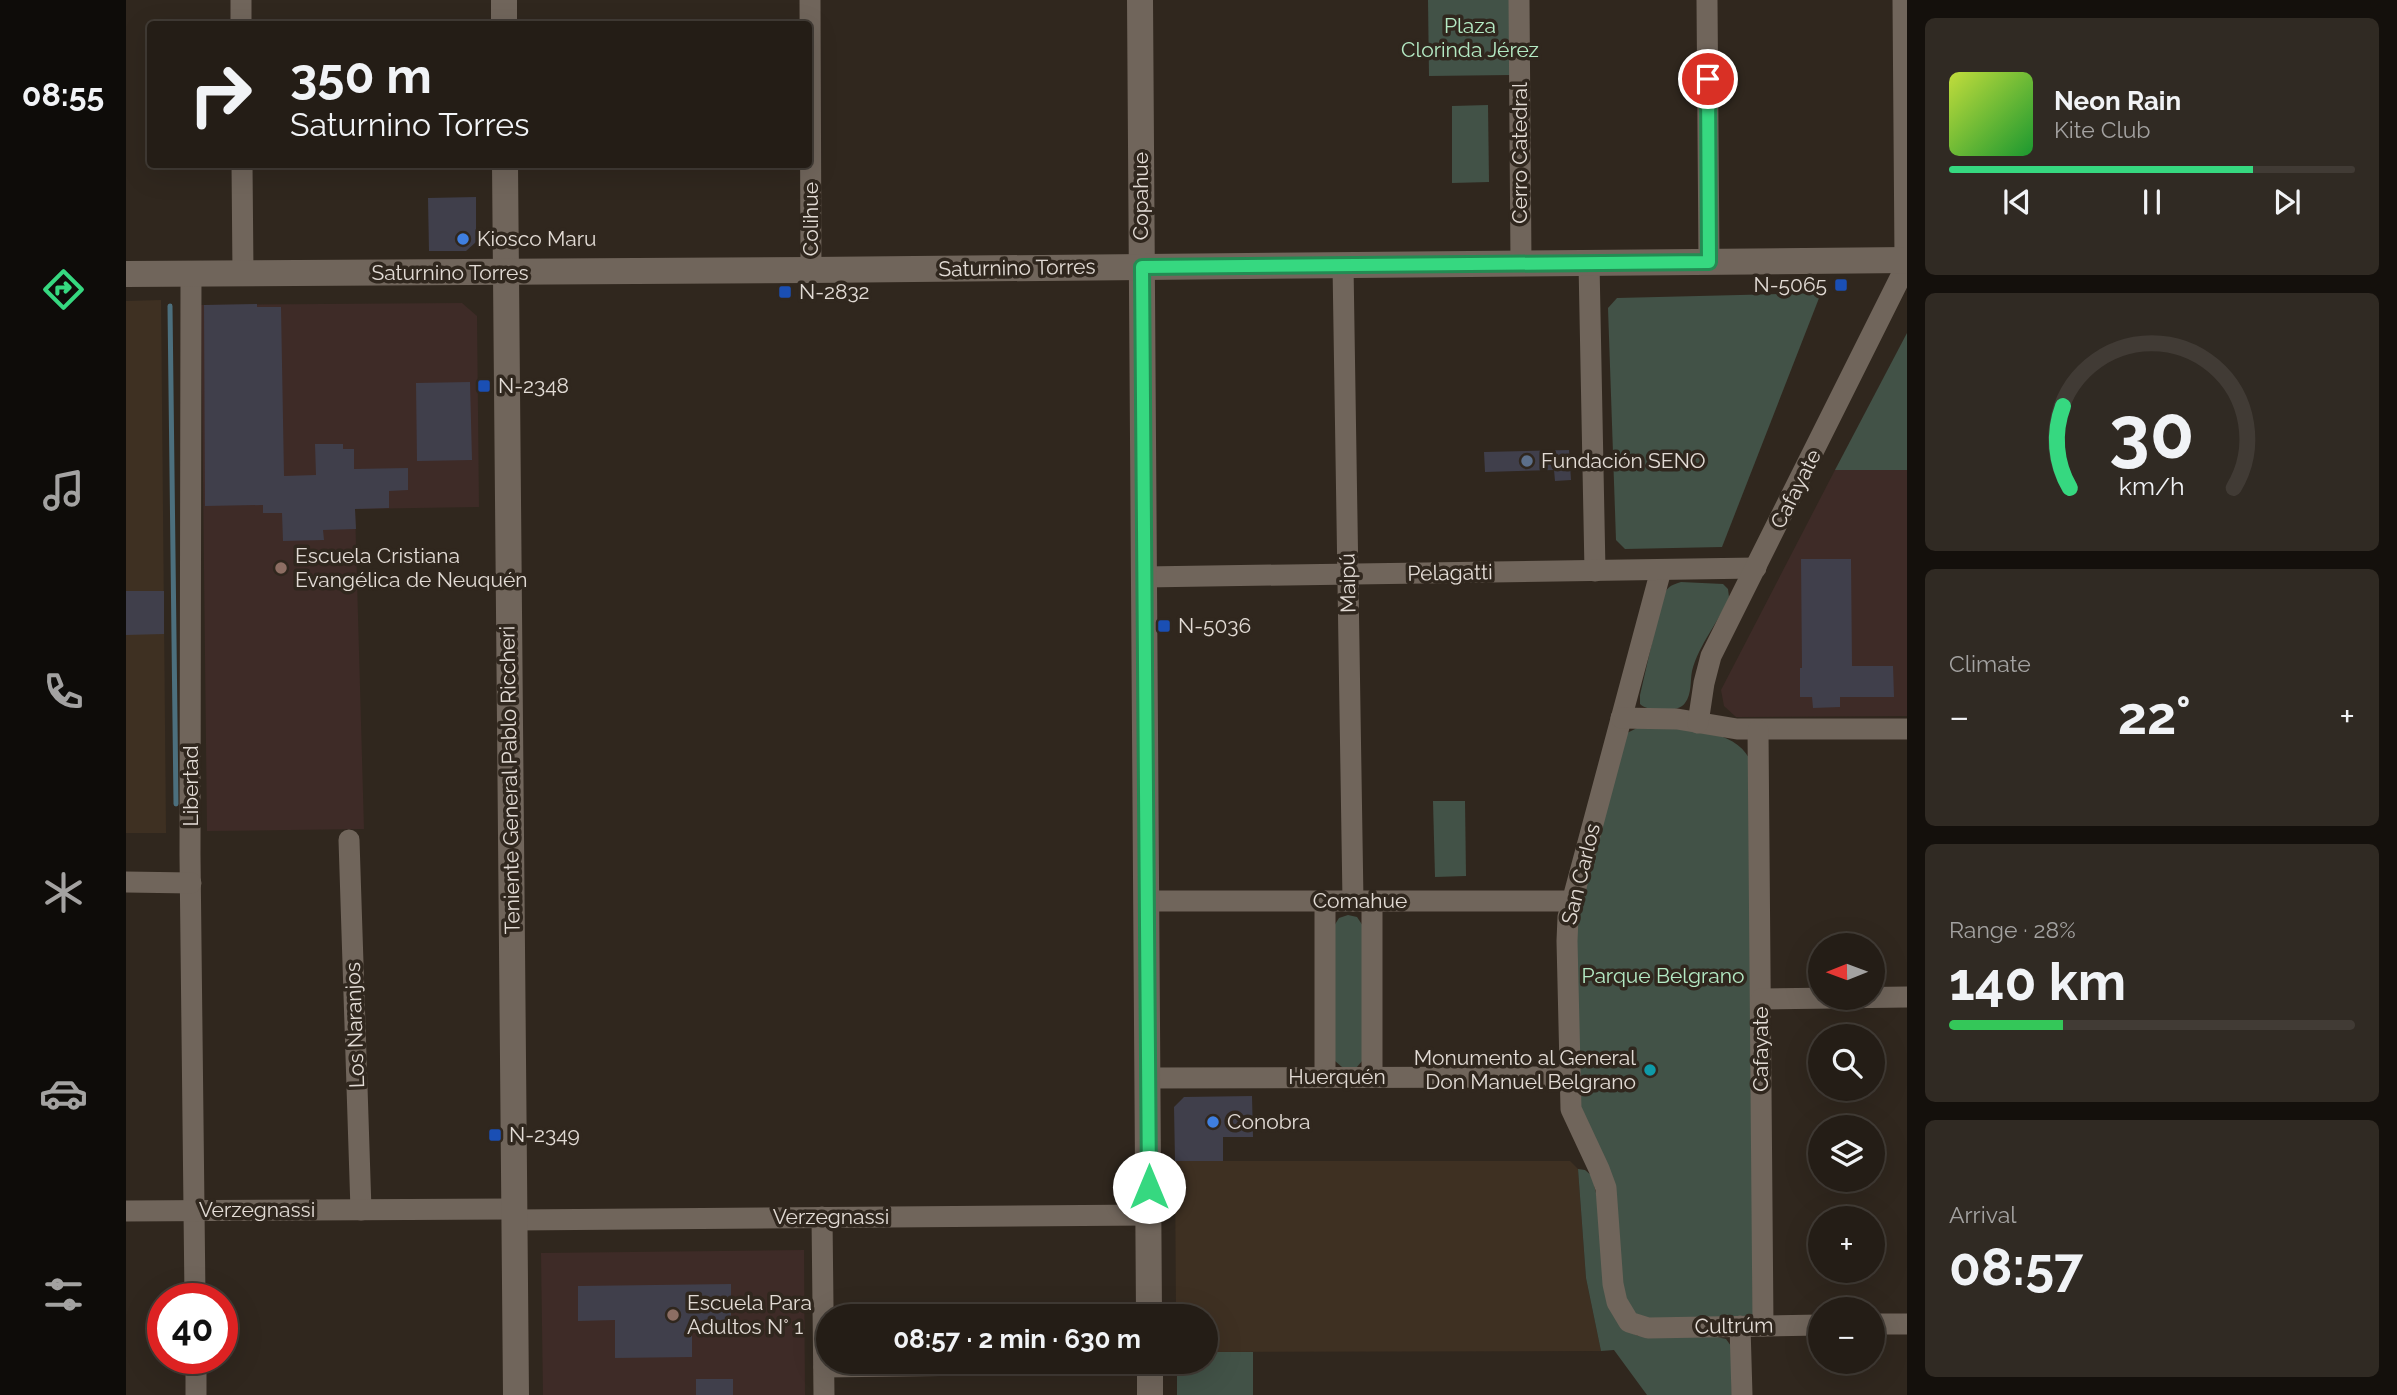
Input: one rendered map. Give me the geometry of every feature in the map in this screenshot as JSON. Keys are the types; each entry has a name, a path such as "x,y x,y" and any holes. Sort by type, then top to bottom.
{"street":[{"path":"241,0 241,21"},
{"path":"504,0 504,21"},
{"name":"Colihue","path":"810,0 810,21"},
{"name":"Copahue","path":"1140,0 1149,1304"},
{"name":"Cerro Catedral","path":"1519,0 1521,263"},
{"path":"1707,0 1709,262"},
{"name":"Cafayate","path":"1698,723 1708,664 1895,292 1906,260 1903,0"},
{"path":"242,168 243,273"},
{"name":"Teniente General Pablo Riccheri","path":"505,168 516,1395"},
{"name":"Colihue","path":"811,168 811,270"},
{"name":"Saturnino Torres","path":"126,274 1906,260"},
{"path":"1589,263 1595,571"},
{"name":"Maipú","path":"1343,265 1348,574 1372,1077"},
{"name":"Libertad","path":"191,274 191,883 195,1283"},
{"name":"Pelagatti","path":"1144,577 1756,568"},
{"name":"San Carlos","path":"1648,1328 1629,1322 1618,1302 1613,1284 1606,1188 1571,1109 1568,1077 1567,934 1573,901 1661,570"},
{"path":"1621,718 1667,718 1758,730 1907,729"},
{"name":"Cafayate","path":"1758,730 1763,1326"},
{"name":"Los Naranjos","path":"349,840 361,1210"},
{"path":"126,882 191,883"},
{"name":"Comahue","path":"1146,901 1573,901"},
{"path":"1325,901 1325,1077"},
{"path":"1761,999 1907,997"},
{"name":"Huerquén","path":"1148,1078 1568,1077"},
{"name":"Verzegnassi","path":"126,1211 361,1210 822,1217 1149,1214"},
{"path":"822,1217 823,1304"},
{"path":"1885,1324 1907,1324"},
{"name":"Cultrúm","path":"1648,1328 1808,1325"},
{"path":"1740,1326 1742,1395"},
{"path":"196,1374 196,1395"},
{"path":"824,1374 824,1395"},
{"path":"1150,1374 1150,1395"}],"shaded area":[{"path":"161,300 166,833 126,833 126,301"},
{"name":"Escuela Cristiana Evangélica de Neuquén","path":"462,303 477,316 479,507 355,509 364,829 207,831 201,305"},
{"path":"1835,470 1907,470 1907,716 1736,717 1724,706 1721,690"},
{"path":"1175,1161 1570,1161 1578,1169 1586,1278 1601,1351 1218,1352 1218,1304 1176,1304"},
{"name":"Escuela Para Adultos N° 1","path":"804,1250 805,1395 543,1395 541,1253"}],"green space":[{"name":"Plaza Clorinda Jérez","path":"1428,0 1510,0 1511,75 1429,76"},
{"path":"1488,105 1489,182 1452,183 1452,106"},
{"path":"1821,293 1722,547 1625,549 1616,540 1608,308 1617,298"},
{"path":"1907,333 1907,470 1835,470"},
{"path":"1681,582 1723,584 1728,589 1729,597 1695,661 1690,692 1685,703 1670,710 1650,709 1640,704 1640,695 1662,599 1669,587"},
{"name":"Parque Belgrano","path":"1637,728 1682,729 1714,734 1741,747 1749,758 1751,1316 1643,1320 1628,1307 1579,1114 1575,926 1627,733"},
{"path":"1433,801 1465,801 1466,876 1435,877"},
{"path":"1348,915 1357,917 1363,926 1363,1060 1356,1068 1342,1067 1335,1061 1334,926 1339,918"},
{"path":"1578,1169 1585,1170 1592,1176 1628,1331 1638,1336 1726,1339 1731,1346 1732,1395 1647,1395 1614,1350 1601,1351 1586,1278"},
{"path":"1218,1352 1253,1352 1253,1395 1177,1395 1177,1374 1218,1374"}],"building":[{"path":"476,197 476,242 466,251 429,251 428,198"},
{"path":"257,304 257,307 281,307 284,476 316,475 315,444 343,444 343,449 354,449 354,469 408,468 408,490 389,491 389,508 355,509 356,529 323,530 324,540 283,541 282,513 263,513 263,505 205,506 204,305"},
{"path":"470,382 472,460 417,461 416,383"},
{"name":"Fundación SENO","path":"1569,450 1571,480 1555,481 1554,470 1485,472 1484,452"},
{"path":"1801,559 1851,559 1852,666 1893,666 1894,697 1840,697 1840,707 1813,708 1812,697 1800,697"},
{"path":"126,591 164,591 164,634 126,635"},
{"name":"Conobra","path":"1252,1096 1253,1137 1223,1137 1223,1161 1175,1161 1174,1107 1184,1097"},
{"path":"731,1284 731,1320 692,1321 692,1357 615,1358 615,1320 578,1321 578,1286"},
{"path":"696,1379 733,1379 733,1395 696,1395"}],"waterway":[{"path":"170,306 176,804"}],"place":[{"name":"Kiosco Maru","path":"463,239"},
{"name":"N-5065","path":"1841,285"},
{"name":"N-2832","path":"785,292"},
{"name":"N-2348","path":"484,386"},
{"name":"Fundación SENO","path":"1527,461"},
{"name":"Escuela Cristiana Evangélica de Neuquén","path":"281,568"},
{"name":"N-5036","path":"1164,626"},
{"name":"Monumento al General Don Manuel Belgrano","path":"1650,1070"},
{"name":"Conobra","path":"1213,1122"},
{"name":"N-2349","path":"495,1135"},
{"name":"Escuela Para Adultos N° 1","path":"673,1315"}],"route":[{"path":"1149,1187 1142,267 1709,262 1708,79"}]}
